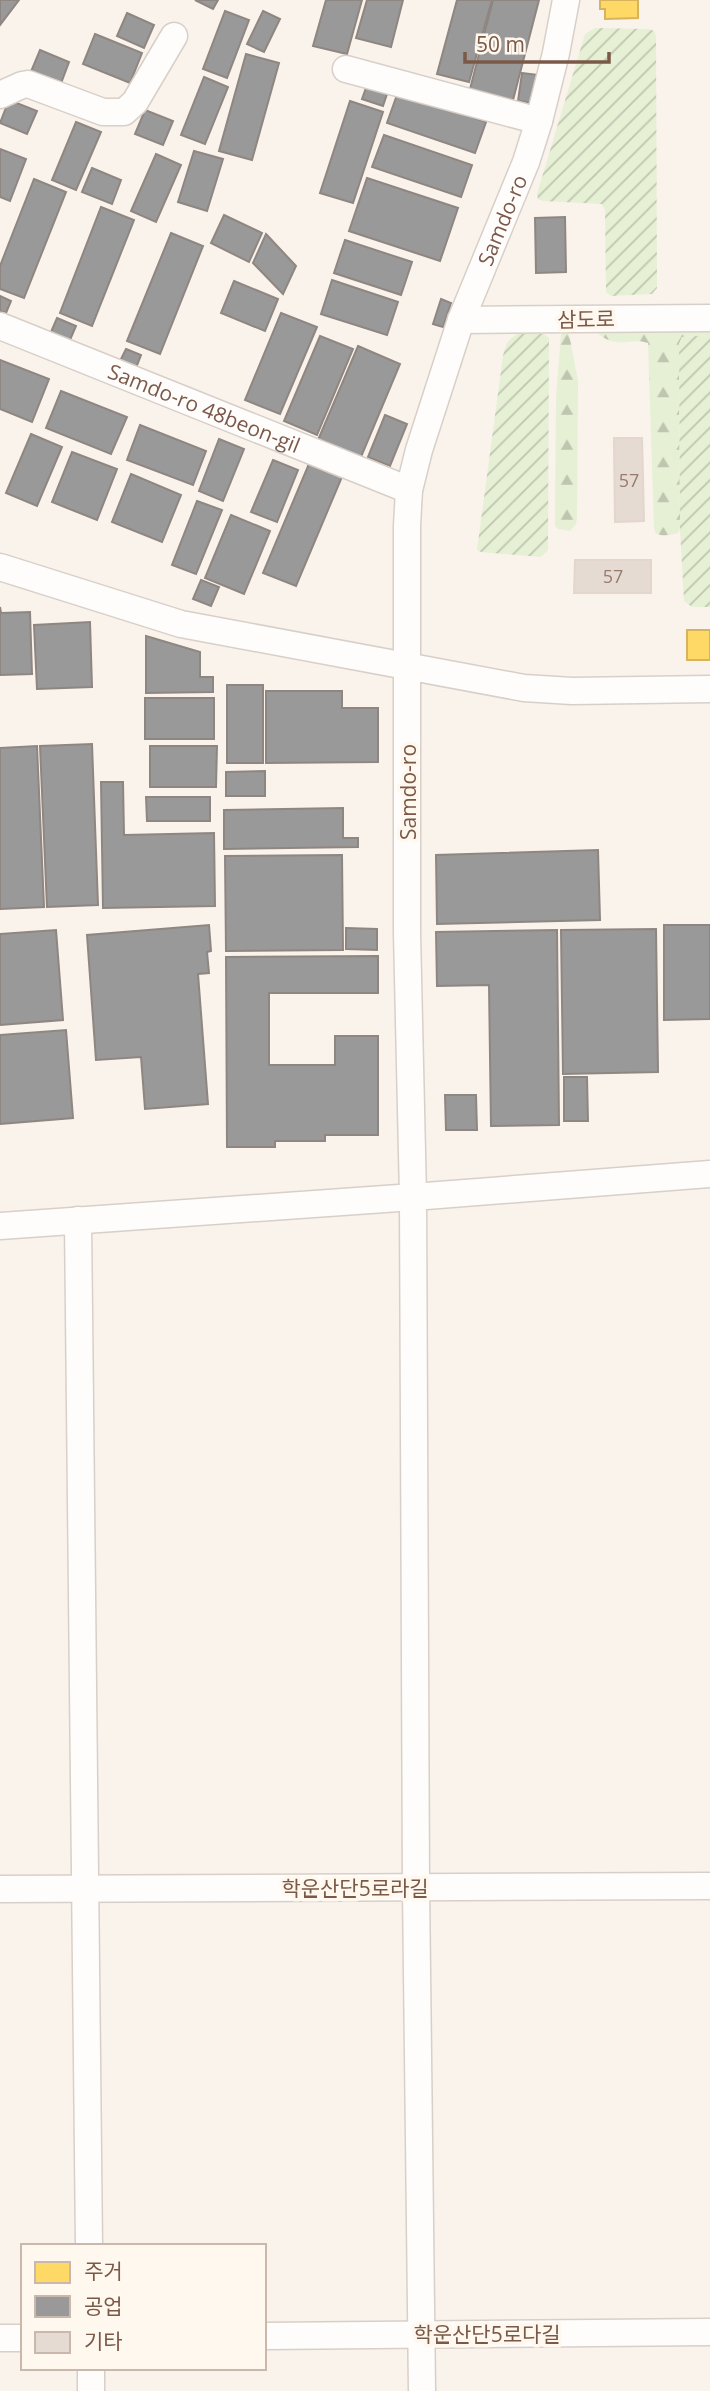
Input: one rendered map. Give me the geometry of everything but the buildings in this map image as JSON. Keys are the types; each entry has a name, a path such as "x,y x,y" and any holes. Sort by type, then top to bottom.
{"street":[{"name":"Samdo-ro","path":"422,2391 416,1888 413,1197 407,933 409,490 461,320 526,162 540,121 566,0"},
{"path":"0,95 28,84 103,113 124,112 135,102 174,36"},
{"path":"346,69 540,121"},
{"name":"삼도로","path":"461,320 710,318"},
{"name":"Samdo-ro 48beon-gil","path":"0,326 409,490"},
{"path":"0,567 181,624 408,667 543,690 710,689"},
{"path":"0,1226 710,1174"},
{"path":"78,1220 83,1889 89,2244"},
{"name":"학운산단5로라길","path":"0,1889 710,1886"},
{"name":"학운산단5로다길","path":"266,2336 710,2332"},
{"path":"0,2338 21,2338"},
{"path":"91,2370 91,2391"}],"green space":[{"path":"595,28 649,29 654,31 656,36 657,288 652,294 611,296 606,292 605,210 602,204 538,199 537,194 585,34"},
{"path":"710,323 710,335 682,337 679,344 680,529 678,533 661,535 655,533 654,527 648,343 606,339 598,334 597,327"},
{"path":"518,334 543,334 549,338 548,550 541,557 477,550 503,356 511,338"},
{"path":"561,334 569,334 578,381 577,518 570,531 555,526 556,398"},
{"path":"710,335 710,607 692,607 684,601 680,529 679,344 682,337"}]}
